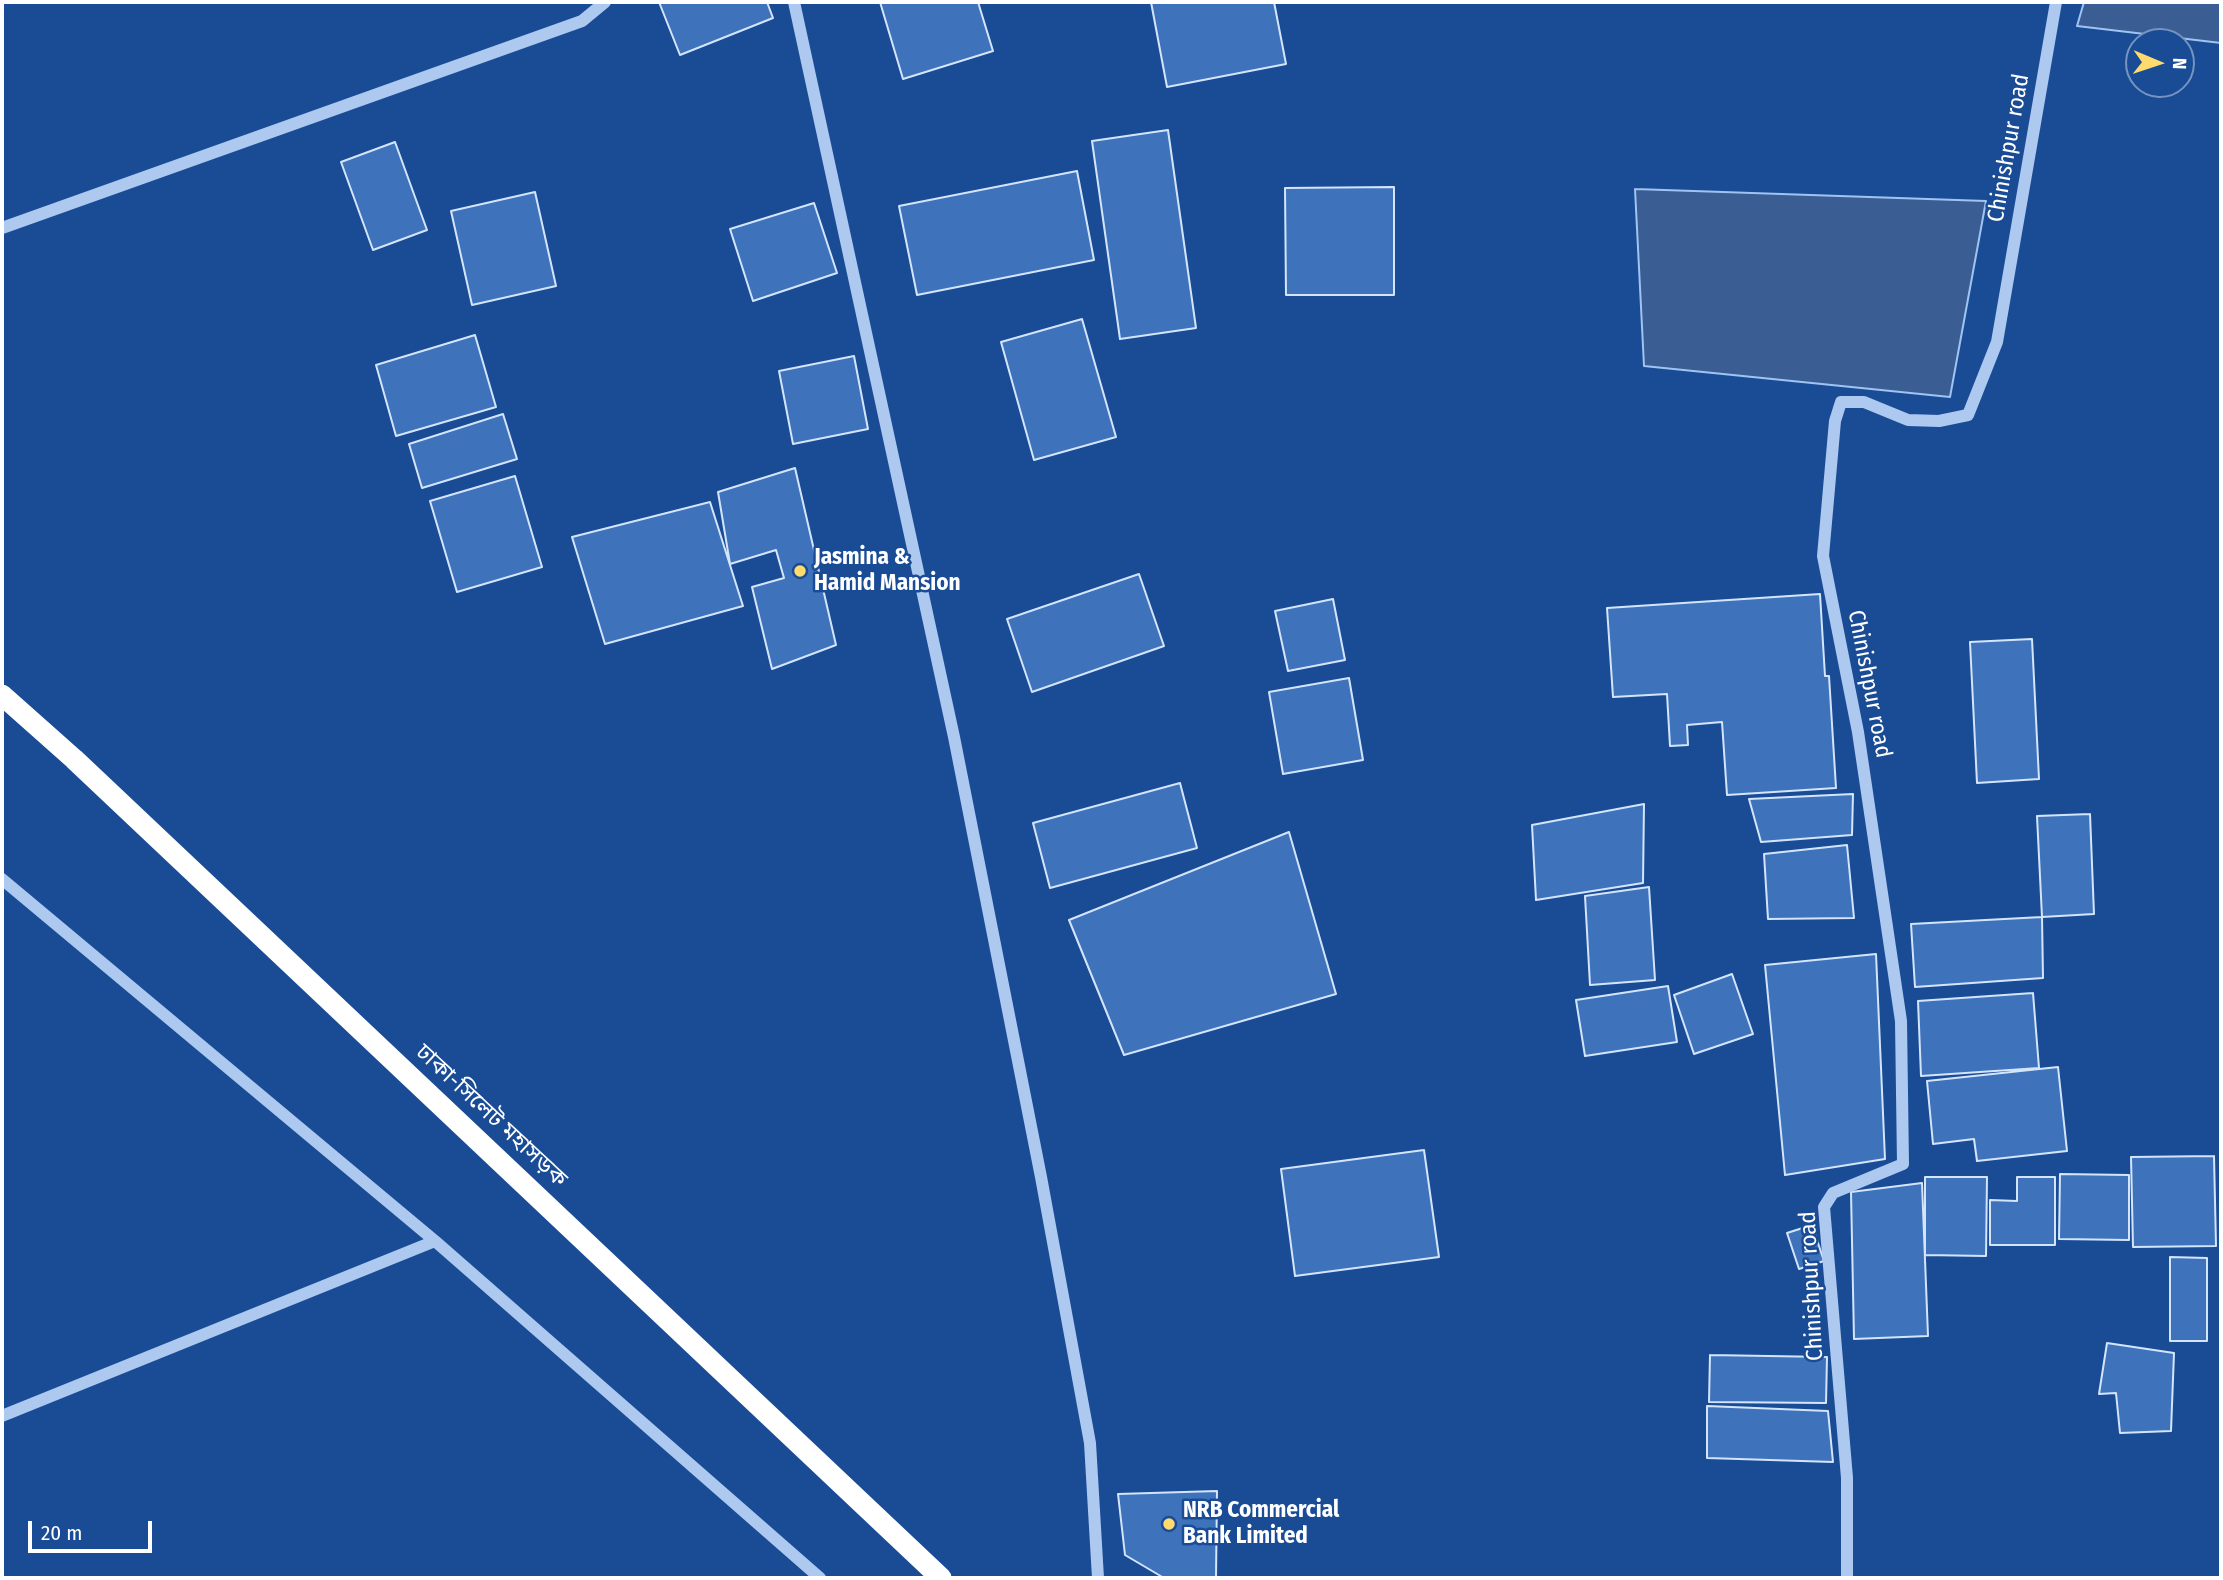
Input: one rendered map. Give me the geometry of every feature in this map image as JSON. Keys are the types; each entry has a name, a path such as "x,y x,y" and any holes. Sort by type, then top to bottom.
{"highway":[{"name":"ঢাকা-সিলেট মহাসড়ক","path":"2,695 84,768 941,1578"}],"street":[{"path":"2,228 582,21 605,2"},
{"path":"794,2 954,737 1041,1177 1090,1443 1098,1578"},
{"name":"Chinishpur road","path":"1847,1578 1847,1478 1824,1207 1833,1193 1903,1164 1901,1021 1858,732 1823,556 1835,421 1841,402 1864,402 1908,420 1939,421 1968,415 1997,342 2056,2"},
{"path":"2,879 435,1241 820,1578"},
{"path":"2,1416 435,1241"}],"water":[{"path":"2084,2 2221,2 2221,43 2195,40 2195,28 2125,28 2125,32 2077,26"},
{"path":"1635,189 1986,201 1950,397 1644,366"}],"building":[{"path":"659,2 767,2 773,18 680,55"},
{"path":"880,2 978,2 993,51 903,79"},
{"path":"1151,2 1274,2 1286,64 1167,87"},
{"path":"1168,130 1196,328 1120,339 1092,141"},
{"path":"395,142 427,230 373,250 341,162"},
{"path":"1077,171 1094,260 917,295 899,206"},
{"path":"1394,187 1394,295 1286,295 1285,188"},
{"path":"535,192 556,286 472,305 451,211"},
{"path":"814,203 837,273 753,301 730,229"},
{"path":"1082,319 1116,437 1034,460 1001,342"},
{"path":"475,335 496,407 396,436 376,365"},
{"path":"854,356 868,429 793,444 779,371"},
{"path":"503,414 517,459 422,488 409,444"},
{"name":"Jasmina & Hamid Mansion","path":"795,468 836,645 772,669 752,587 784,578 776,550 730,564 718,492"},
{"path":"515,476 542,567 457,592 430,501"},
{"path":"710,502 743,606 605,644 572,537"},
{"path":"1139,574 1164,646 1032,692 1007,619"},
{"path":"1820,594 1825,676 1829,676 1836,788 1727,795 1722,722 1687,725 1688,745 1670,746 1667,694 1613,697 1607,608"},
{"path":"1333,599 1345,660 1288,671 1275,611"},
{"path":"2032,639 2039,779 1977,783 1970,642"},
{"path":"1349,678 1363,760 1283,774 1269,692"},
{"path":"1180,783 1197,848 1050,888 1033,823"},
{"path":"1853,794 1852,835 1761,842 1749,799"},
{"path":"1644,804 1643,883 1536,900 1532,825"},
{"path":"2090,814 2094,914 2042,917 2037,816"},
{"path":"1289,832 1336,994 1124,1055 1069,920"},
{"path":"1847,845 1854,918 1768,919 1764,854"},
{"path":"1649,887 1655,980 1590,985 1585,896"},
{"path":"2042,917 2043,978 1915,987 1911,924"},
{"path":"1876,954 1885,1159 1785,1175 1765,965"},
{"path":"1732,974 1753,1034 1694,1054 1674,995"},
{"path":"1668,986 1677,1042 1585,1056 1576,1000"},
{"path":"2033,993 2039,1068 1921,1076 1918,1001"},
{"path":"2058,1067 2067,1151 1977,1161 1974,1139 1933,1144 1927,1081"},
{"path":"1424,1150 1439,1257 1295,1276 1281,1169"},
{"path":"2214,1156 2216,1246 2133,1247 2131,1157"},
{"path":"2060,1174 2129,1175 2129,1240 2059,1239"},
{"path":"1925,1177 1987,1177 1986,1256 1925,1255"},
{"path":"2017,1177 2055,1177 2055,1245 1990,1245 1990,1200 2017,1201"},
{"path":"1922,1183 1928,1336 1854,1339 1851,1192"},
{"path":"1812,1225 1824,1261 1799,1269 1787,1233"},
{"path":"2170,1257 2207,1258 2207,1341 2170,1341"},
{"path":"2107,1343 2174,1353 2171,1431 2120,1433 2116,1393 2099,1394"},
{"path":"1710,1355 1827,1357 1826,1403 1709,1402"},
{"path":"1707,1406 1828,1411 1833,1462 1707,1458"},
{"name":"NRB Commercial Bank Limited","path":"1217,1491 1216,1578 1164,1578 1125,1555 1118,1494"}],"place":[{"name":"Jasmina & Hamid Mansion","path":"800,571"},
{"name":"NRB Commercial Bank Limited","path":"1169,1524"}]}
